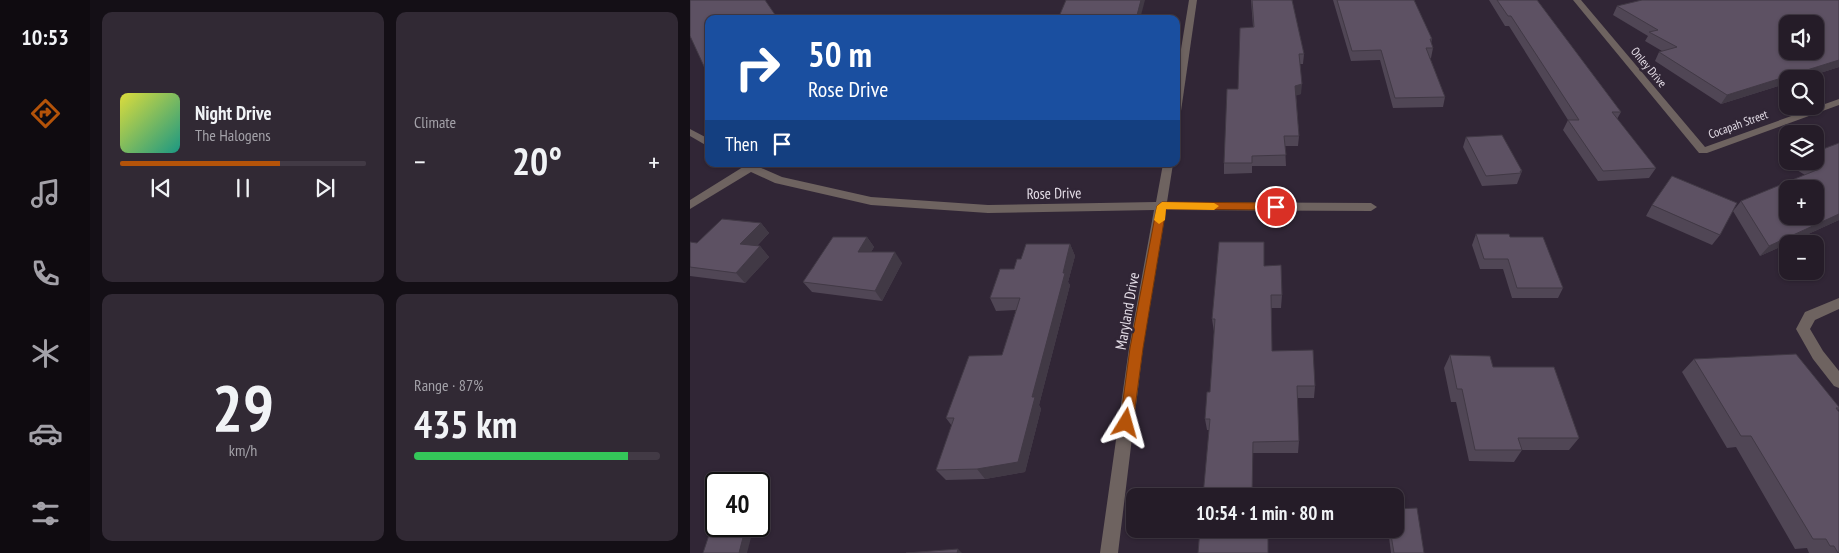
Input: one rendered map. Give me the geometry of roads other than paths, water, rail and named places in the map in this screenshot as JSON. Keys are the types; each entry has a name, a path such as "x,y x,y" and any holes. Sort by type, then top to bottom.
{"street":[{"path":"1180,85 1193,0"},
{"name":"Onley Drive","path":"1577,0 1703,151"},
{"name":"Cocapah Street","path":"1703,151 1839,102"},
{"path":"690,132 705,141"},
{"path":"690,205 747,167"},
{"name":"Rose Drive","path":"750,167 779,180 871,201 988,208 1162,206 1371,207"},
{"name":"Maryland Drive","path":"1109,553 1136,348 1168,167"},
{"path":"1839,303 1810,316 1803,329 1818,354 1839,382"}]}
